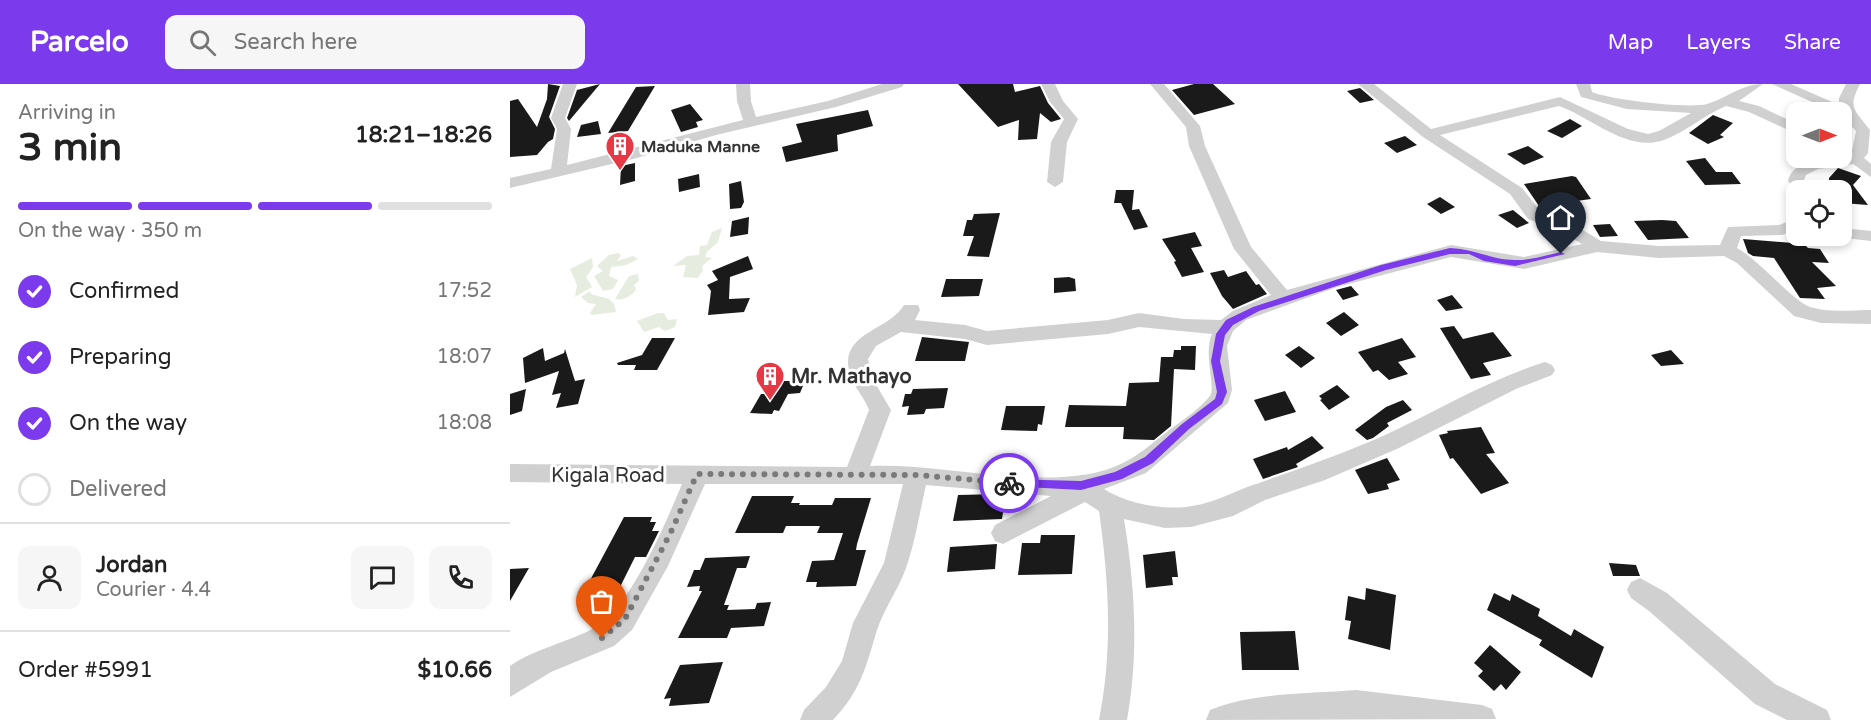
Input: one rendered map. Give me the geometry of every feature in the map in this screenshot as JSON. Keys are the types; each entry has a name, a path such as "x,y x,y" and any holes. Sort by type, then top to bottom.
{"street":[{"path":"558,174 564,129 558,118 570,84"},
{"path":"743,84 744,101 751,122"},
{"path":"510,183 558,174 751,122 831,104 897,84"},
{"path":"1048,84 1057,102 1071,119 1059,142 1055,182"},
{"path":"1157,84 1193,126 1197,146 1243,249 1284,298"},
{"path":"1365,84 1428,134 1516,191 1534,215 1562,225 1597,246"},
{"path":"1560,101 1576,105 1637,137 1649,138 1658,137 1708,109 1741,97 1756,84"},
{"path":"1779,84 1821,102"},
{"path":"1846,102 1853,84"},
{"path":"1428,134 1560,101 1585,89 1621,103 1708,109"},
{"path":"1725,102 1754,109 1786,125"},
{"path":"1852,118 1863,130 1860,153 1856,159"},
{"path":"1852,159 1856,159 1871,172"},
{"path":"1795,180 1799,171 1806,168"},
{"path":"1727,250 1734,231 1786,228"},
{"path":"1852,234 1871,236"},
{"path":"855,476 880,410 860,372 860,354 871,340 904,317 987,338 1108,327 1139,320 1184,326 1225,327 1237,318 1284,298 1384,267 1456,250 1470,251 1494,261 1524,263 1597,246 1659,252 1727,250 1743,259 1801,311 1821,316 1871,318"},
{"name":"Kigala Road","path":"510,472 613,476 917,475 979,482 1084,488 1118,476 1149,460 1185,427 1219,401 1222,392 1215,361 1221,334 1225,327"},
{"path":"1003,532 1084,488 1110,506 1165,518 1191,517 1233,506 1257,493 1317,473 1390,442 1488,392 1545,370"},
{"path":"510,683 529,668 551,657 591,644 613,631 625,619 675,524 697,474"},
{"path":"814,720 836,697 854,667 866,623 884,594 896,563 917,475"},
{"path":"1110,506 1117,545 1124,653 1121,684 1113,720"},
{"path":"1640,590 1658,602 1765,694 1817,720"},
{"path":"1220,720 1272,711 1356,704 1482,719"}],"shaded area":[{"path":"722,228 718,242 705,257 712,258 702,266 703,270 698,278 683,277 686,265 673,266 687,256 699,255 700,246 707,245 712,232"},
{"path":"618,253 621,255 617,261 633,256 638,259 626,265 611,267 609,276 618,280 613,289 603,291 594,276 603,271 597,266 609,255"},
{"path":"592,258 593,267 586,277 592,287 575,297 577,285 570,269"},
{"path":"638,274 639,281 634,285 636,290 626,298 615,299 629,276"},
{"path":"590,291 591,294 609,299 614,304 616,312 591,315 596,304 588,303 581,297"},
{"path":"664,313 668,320 677,319 675,327 665,331 659,327 644,332 637,321"}],"building":[{"path":"548,84 560,86 549,117 555,129 553,139 537,155 510,157 510,101 518,99 537,127 547,99"},
{"path":"600,84 569,121 567,118 577,90"},
{"path":"958,84 1013,84 1015,92 1040,86 1048,103 1061,119 1051,122 1040,113 1037,139 1018,140 1019,120 998,127"},
{"path":"1194,84 1213,84 1235,104 1194,115 1172,90"},
{"path":"655,86 628,131 608,133 636,87"},
{"path":"1360,88 1374,100 1360,103 1347,91"},
{"path":"690,104 703,120 696,122 698,127 681,132 671,110"},
{"path":"868,110 873,126 837,135 838,151 786,162 782,147 802,142 796,124"},
{"path":"1713,115 1733,123 1720,135 1724,137 1708,144 1689,133"},
{"path":"1570,119 1582,126 1562,138 1547,131"},
{"path":"598,121 601,134 577,137 581,125"},
{"path":"1405,136 1417,145 1397,153 1384,143"},
{"path":"1528,146 1544,157 1524,165 1507,154"},
{"path":"1705,158 1716,172 1732,172 1741,184 1705,185 1686,161"},
{"path":"635,163 635,181 620,185 621,166"},
{"path":"1838,168 1861,176 1853,185 1868,205 1852,204 1852,180 1829,180"},
{"path":"699,174 700,187 679,192 678,179"},
{"path":"1576,177 1591,199 1539,206 1524,184"},
{"path":"741,181 744,202 741,208 730,209 729,184"},
{"path":"1116,190 1134,190 1132,210 1139,209 1148,227 1134,230 1121,203 1114,203"},
{"path":"1440,197 1455,207 1441,214 1427,204"},
{"path":"1513,210 1529,223 1517,228 1498,215"},
{"path":"1000,213 989,257 967,256 974,236 963,236 967,220 972,220 974,214"},
{"path":"749,217 748,234 730,237 732,221"},
{"path":"1634,221 1676,221 1689,238 1648,240"},
{"path":"1610,224 1618,236 1600,237 1593,225"},
{"path":"1195,232 1202,246 1191,248 1204,272 1182,277 1174,262 1176,261 1162,239"},
{"path":"1743,239 1786,243 1786,246 1820,249 1829,263 1812,262 1836,286 1817,288 1825,299 1800,298 1774,258 1753,256 1748,253"},
{"path":"748,256 753,269 730,277 729,299 750,298 744,312 708,315 711,291 707,285 718,280 712,271"},
{"path":"1224,270 1228,277 1246,271 1256,285 1259,284 1267,294 1233,309 1222,296 1210,273"},
{"path":"1054,278 1075,279 1076,291 1054,293"},
{"path":"946,279 983,279 979,296 941,297"},
{"path":"1351,286 1359,295 1343,300 1336,290"},
{"path":"1452,295 1463,308 1446,311 1437,300"},
{"path":"1344,312 1359,325 1341,336 1326,323"},
{"path":"1454,326 1463,339 1493,332 1512,356 1483,363 1491,375 1471,379 1440,328"},
{"path":"922,337 969,342 965,361 915,361"},
{"path":"652,338 675,338 657,370 634,370 636,365 618,365 617,363 642,355"},
{"path":"1402,338 1416,357 1398,362 1408,374 1389,380 1378,370 1373,372 1358,352"},
{"path":"1181,346 1196,346 1195,370 1174,369 1171,426 1154,440 1123,439 1124,427 1065,427 1069,405 1126,406 1129,383 1159,382 1161,357 1173,357 1174,350 1181,350"},
{"path":"1299,346 1315,358 1301,368 1285,355"},
{"path":"543,348 545,361 564,353 565,349 575,381 585,379 578,404 556,408 561,393 552,395 559,371 525,383 523,358"},
{"path":"1671,350 1684,364 1661,366 1651,355"},
{"name":"Mr. Mathayo","path":"777,381 805,381 800,393 788,394 779,411 774,410 772,414 750,413 761,394 772,394"},
{"path":"1337,385 1350,397 1329,410 1319,396"},
{"path":"948,388 944,408 926,409 924,414 907,415 909,406 902,407 905,394 911,394 913,389"},
{"path":"526,389 522,411 510,415 510,394"},
{"path":"1285,391 1296,412 1265,421 1254,400"},
{"path":"1403,400 1412,410 1387,423 1389,426 1373,438 1367,440 1355,430 1386,407"},
{"path":"1006,406 1045,406 1042,425 1038,424 1037,431 1001,430"},
{"path":"1481,427 1495,453 1486,454 1509,483 1481,494 1453,458 1450,459 1439,435 1448,433 1447,431"},
{"path":"1312,436 1324,448 1296,464 1298,467 1263,479 1253,459 1287,447 1288,450"},
{"path":"1387,458 1400,480 1387,484 1389,489 1368,494 1355,470"},
{"path":"999,494 998,500 1005,500 1002,519 953,521 958,495"},
{"path":"752,496 794,496 791,503 800,503 799,505 832,505 835,498 871,498 857,544 856,550 866,550 856,586 816,587 817,582 806,582 812,561 834,560 843,533 817,533 820,526 786,526 783,533 735,533"},
{"path":"624,517 652,517 650,522 656,522 652,531 659,531 646,557 635,557 614,599 580,599"},
{"path":"1041,535 1075,535 1072,574 1018,575 1022,543 1040,543"},
{"path":"997,544 995,569 947,572 950,547"},
{"path":"1175,551 1178,577 1172,577 1173,585 1146,588 1143,555"},
{"path":"750,556 746,568 737,568 724,605 729,605 727,610 755,609 757,603 771,602 764,626 731,628 727,638 678,638 702,591 699,591 700,586 687,587 694,570 700,570 705,558"},
{"path":"1609,563 1636,565 1640,576 1613,576"},
{"path":"529,568 510,601 510,569"},
{"path":"1366,588 1396,595 1390,650 1348,639 1351,621 1345,620 1348,596 1365,600"},
{"path":"1494,593 1510,601 1512,594 1540,609 1538,616 1571,636 1574,629 1604,647 1592,678 1539,645 1542,640 1487,610"},
{"path":"1295,631 1299,670 1242,670 1240,632"},
{"path":"1490,645 1521,672 1506,690 1501,684 1494,691 1478,676 1483,671 1474,663"},
{"path":"723,662 709,703 669,706 671,698 664,699 680,665"}],"way so far":[{"path":"602,638 625,619 685,504 697,474 917,475 1009,483"}],"place":[{"name":"Maduka Manne","path":"620,172"},
{"name":"Mr. Mathayo","path":"770,402"}],"route":[{"path":"1009,483 1081,486 1118,476 1149,460 1185,427 1219,401 1222,392 1215,361 1221,334 1230,322 1256,309 1308,290 1384,267 1450,251 1470,251 1494,261 1515,263 1561,254"}]}
